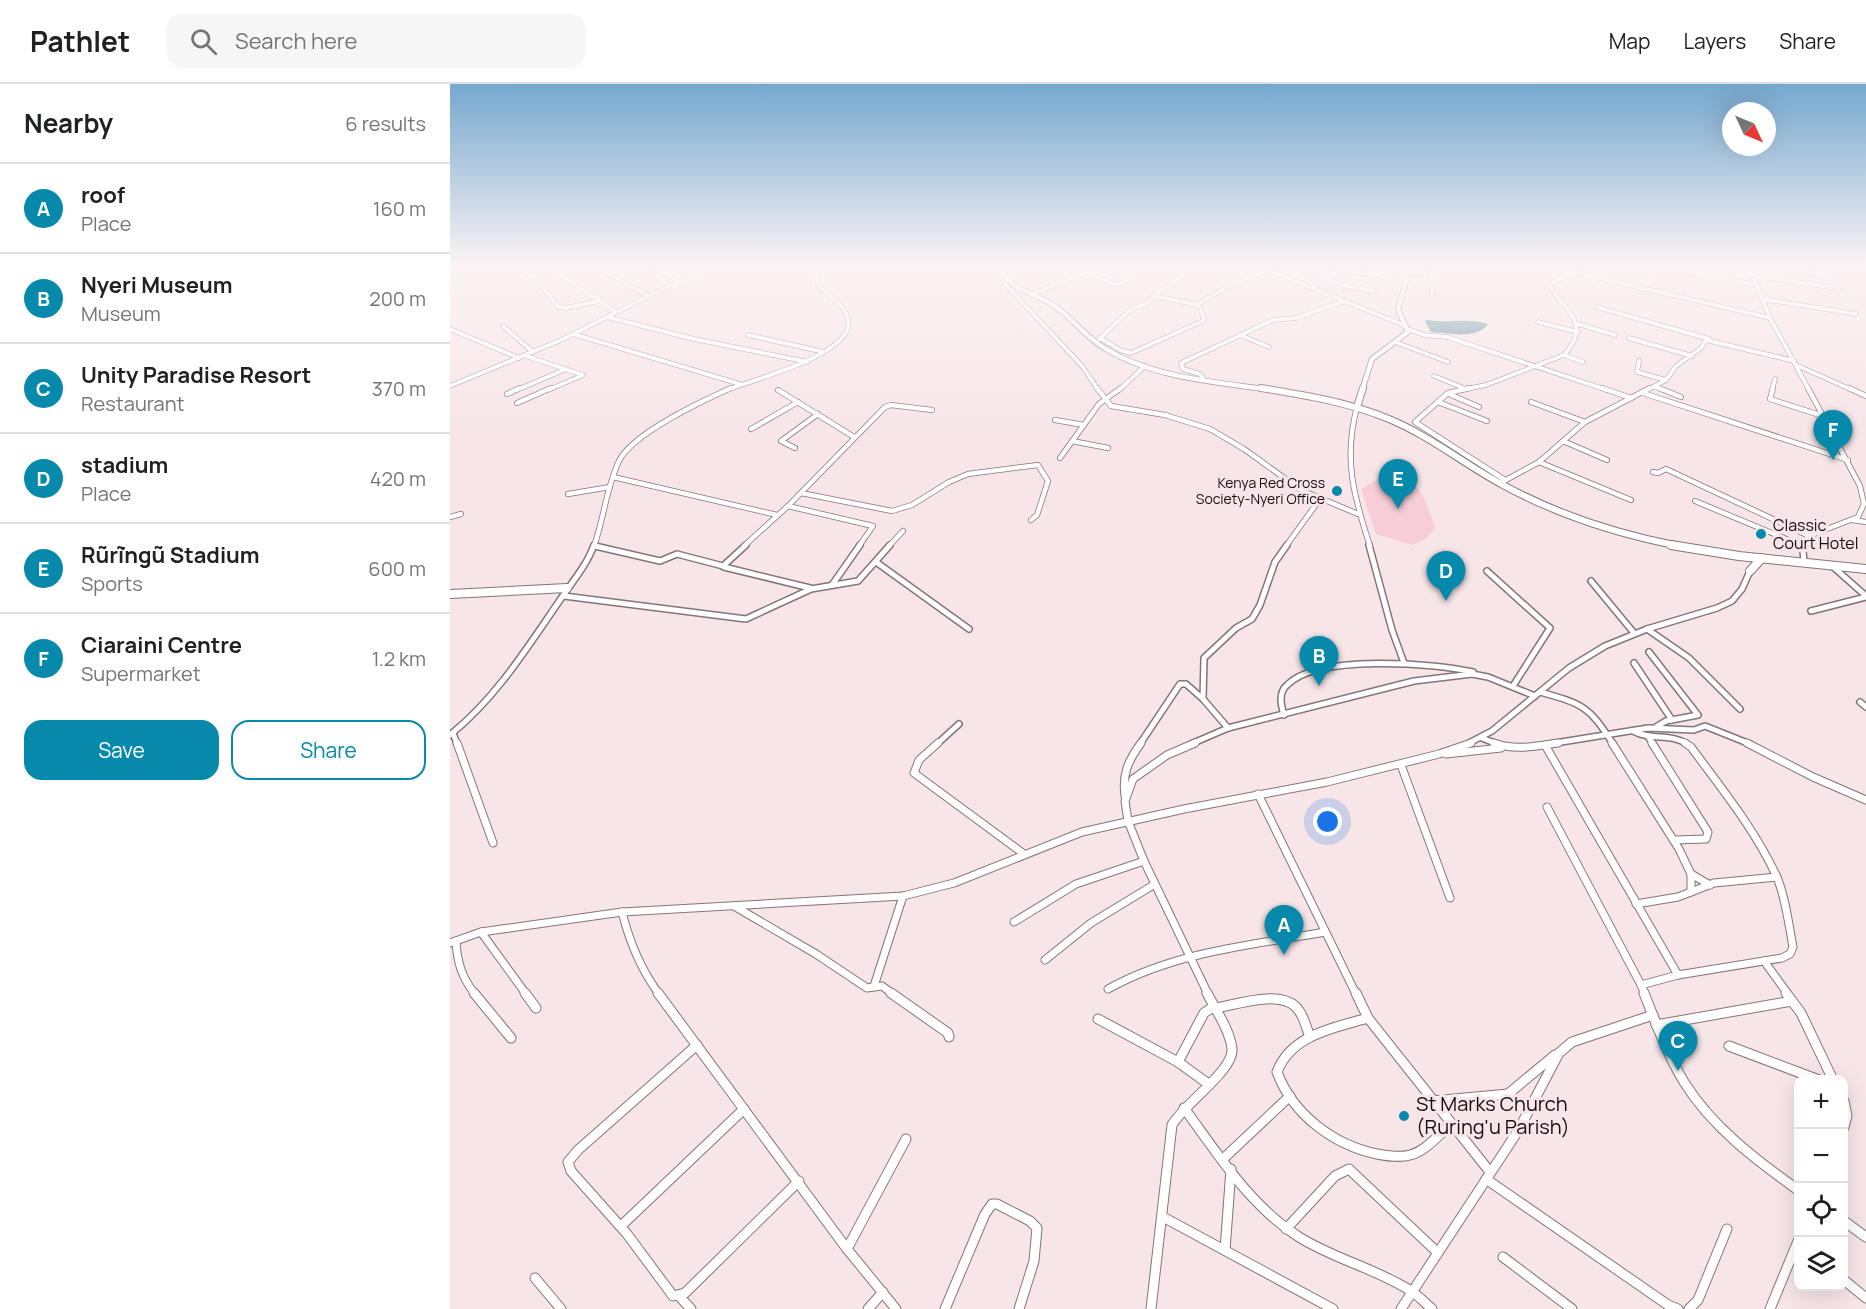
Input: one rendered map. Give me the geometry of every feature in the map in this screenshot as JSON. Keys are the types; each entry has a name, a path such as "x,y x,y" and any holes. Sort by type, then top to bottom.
{"main road":[{"path":"1075,322 1115,354 1145,366 1307,395 1357,407 1413,430 1549,507 1603,528 1649,541 1744,556 1829,563 1866,569"},
{"path":"1357,407 1372,359 1404,336 1407,327 1405,322"},
{"path":"1744,556 1750,571 1762,558"},
{"path":"450,594 566,592"}],"street":[{"path":"450,386 533,352 597,322"},
{"path":"627,322 694,339 809,362"},
{"path":"493,843 451,734 486,701 588,560 595,546 619,459 637,442 740,384 809,362 840,339 849,322"},
{"path":"1042,322 1088,372 1104,400 1118,408 1165,415 1215,431 1301,490 1358,514"},
{"path":"1117,322 1097,340 1120,350 1133,352 1200,322"},
{"path":"1203,378 1200,374 1183,369 1181,363 1267,322"},
{"path":"1395,322 1424,335 1448,337 1630,398"},
{"path":"1539,322 1578,332"},
{"path":"1651,322 1794,363 1866,396"},
{"path":"1772,322 1848,460 1860,486 1864,504 1862,512 1852,520 1809,536 1804,547 1804,562"},
{"path":"1615,335 1578,324 1578,332 1570,350 1564,355 1501,380 1448,393 1415,422 1503,482 1539,462 1585,422 1666,380 1676,366 1693,356 1706,340 1710,339"},
{"path":"503,326 533,352"},
{"path":"450,329 519,358"},
{"path":"573,334 740,384"},
{"path":"748,335 824,352"},
{"path":"1240,335 1269,347"},
{"path":"1629,338 1693,356"},
{"path":"1395,342 1448,362"},
{"path":"517,403 583,375 526,355"},
{"path":"1564,355 1583,362"},
{"path":"1639,361 1638,372 1666,380"},
{"path":"1060,458 1104,400 1145,366"},
{"path":"507,394 567,369"},
{"path":"1434,376 1466,389"},
{"path":"1775,379 1770,399 1823,416"},
{"path":"1655,387 1681,397"},
{"path":"778,390 854,437"},
{"path":"1448,393 1479,407"},
{"path":"1643,393 1848,460"},
{"path":"751,429 798,402"},
{"path":"1438,402 1487,421"},
{"path":"1531,402 1585,422"},
{"path":"723,566 788,506 887,406 932,410"},
{"path":"1357,407 1352,421 1349,454 1350,479 1395,642 1404,663"},
{"path":"795,448 782,441 818,414"},
{"path":"1055,420 1084,425"},
{"path":"1072,441 1108,448"},
{"path":"1563,441 1607,460"},
{"path":"1539,462 1631,500"},
{"path":"801,493 892,511 912,505 949,482 968,474 1038,465 1048,481 1036,514 1031,520"},
{"path":"1653,472 1658,473 1666,468 1809,536"},
{"path":"613,477 777,515"},
{"path":"1860,486 1866,488"},
{"path":"568,494 610,487"},
{"path":"1203,699 1204,658 1236,628 1252,619 1260,605 1275,562 1320,499"},
{"path":"1695,501 1804,547"},
{"path":"788,506 873,526 832,585"},
{"path":"450,517 461,514"},
{"path":"1852,520 1866,522"},
{"path":"566,592 740,620 811,589 858,582 903,531"},
{"path":"595,546 660,561 677,554 811,589"},
{"path":"876,562 969,629"},
{"path":"1829,563 1866,596"},
{"path":"1487,571 1550,628 1513,686"},
{"path":"511,1038 464,978 453,942 481,932 622,912 903,896 954,883 1082,832 1401,765 1482,738 1592,653 1647,628 1718,608 1732,601 1742,589 1750,571"},
{"path":"1591,581 1634,633"},
{"path":"1811,611 1866,596"},
{"path":"1647,628 1689,658 1740,710"},
{"path":"1649,652 1698,715 1666,721 1653,728"},
{"path":"1284,715 1281,706 1282,692 1286,685 1300,675 1359,664 1404,663 1461,668 1538,694 1569,699 1584,706 1609,734 1674,840 1691,874 1691,892"},
{"path":"1634,663 1672,720"},
{"path":"1125,801 1128,788 1141,772 1167,755 1228,728 1414,681 1458,675 1488,677"},
{"path":"1151,1309 1172,1125 1184,1108 1228,1064 1232,1051 1191,956 1144,861 1128,821 1122,782 1127,763 1150,732 1180,684 1186,684 1203,699 1228,728"},
{"path":"1860,702 1866,707"},
{"path":"959,724 919,760 914,773 1024,854"},
{"path":"1439,754 1545,745 1633,730 1653,728 1694,730 1705,726 1740,739 1813,777 1866,800"},
{"path":"1633,730 1649,738 1678,738 1688,743 1745,821 1777,877 1793,947 1786,957 1678,975 1641,985"},
{"path":"1482,738 1504,747"},
{"path":"1649,738 1708,832 1706,838 1674,840"},
{"path":"1545,745 1678,975"},
{"path":"1401,765 1450,898"},
{"path":"1258,794 1320,914"},
{"path":"1258,794 1368,1018 1488,1176 1672,1308"},
{"path":"1547,807 1641,985 1656,1025 1683,1078 1710,1116 1730,1137 1794,1187"},
{"path":"1014,922 1076,884 1144,861"},
{"path":"1691,874 1710,885"},
{"path":"1636,904 1678,897 1710,885 1777,877"},
{"path":"1045,960 1091,923 1155,884"},
{"path":"874,986 903,896"},
{"path":"734,906 816,954 867,988 882,986 948,1033 949,1037"},
{"path":"622,912 626,928 651,983 847,1249 896,1309"},
{"path":"481,932 536,1008"},
{"path":"1108,989 1135,974 1191,956 1325,932"},
{"path":"1764,961 1801,1012 1831,1075"},
{"path":"1178,1062 1204,1013 1215,1009 1282,998 1295,1006 1310,1037"},
{"path":"1656,1025 1792,1001"},
{"path":"1433,1101 1508,1094 1572,1042 1653,1015"},
{"path":"1368,1018 1310,1037 1296,1045 1278,1065 1278,1078 1290,1096 1335,1140 1386,1155 1400,1157 1418,1152 1451,1125"},
{"path":"1098,1019 1178,1062 1207,1083"},
{"path":"697,1045 578,1150 568,1162 571,1171 621,1226 673,1296 679,1296 799,1181"},
{"path":"1729,1046 1806,1075"},
{"path":"1401,1309 1518,1131 1560,1051"},
{"path":"1223,1159 1290,1096"},
{"path":"1184,1108 1255,1199 1286,1229 1302,1239 1412,1291 1432,1309"},
{"path":"621,1226 744,1109"},
{"path":"847,1249 906,1139"},
{"path":"1225,1250 1231,1169"},
{"path":"1286,1229 1335,1176 1349,1169 1437,1252"},
{"path":"945,1309 985,1214 992,1204 997,1204 1030,1221 1037,1228 1034,1261 1018,1309"},
{"path":"1163,1217 1333,1309"},
{"path":"1848,1224 1866,1237"},
{"path":"1689,1309 1698,1300 1727,1229"},
{"path":"1770,1309 1794,1252"},
{"path":"1503,1257 1572,1309"},
{"path":"535,1278 561,1309"},
{"path":"1848,1283 1866,1298"},
{"path":"868,1309 883,1292"},
{"path":"679,1296 691,1309"}],"shaded area":[{"path":"1378,479 1404,482 1418,489 1427,504 1435,528 1427,538 1412,545 1376,534 1361,489"}],"water":[{"path":"1426,322 1488,324 1483,329 1470,334 1431,332"}],"place":[{"name":"Ciaraini Centre","path":"1833,460"},
{"name":"Kenya Red Cross Society-Nyeri Office","path":"1337,491"},
{"name":"Rũrĩngũ Stadium","path":"1398,509"},
{"name":"Classic Court Hotel","path":"1761,534"},
{"name":"stadium","path":"1446,601"},
{"name":"Nyeri Museum","path":"1319,686"},
{"name":"roof","path":"1284,955"},
{"name":"Unity Paradise Resort","path":"1678,1071"},
{"name":"St Marks Church (Ruring'u Parish)","path":"1404,1116"}]}
